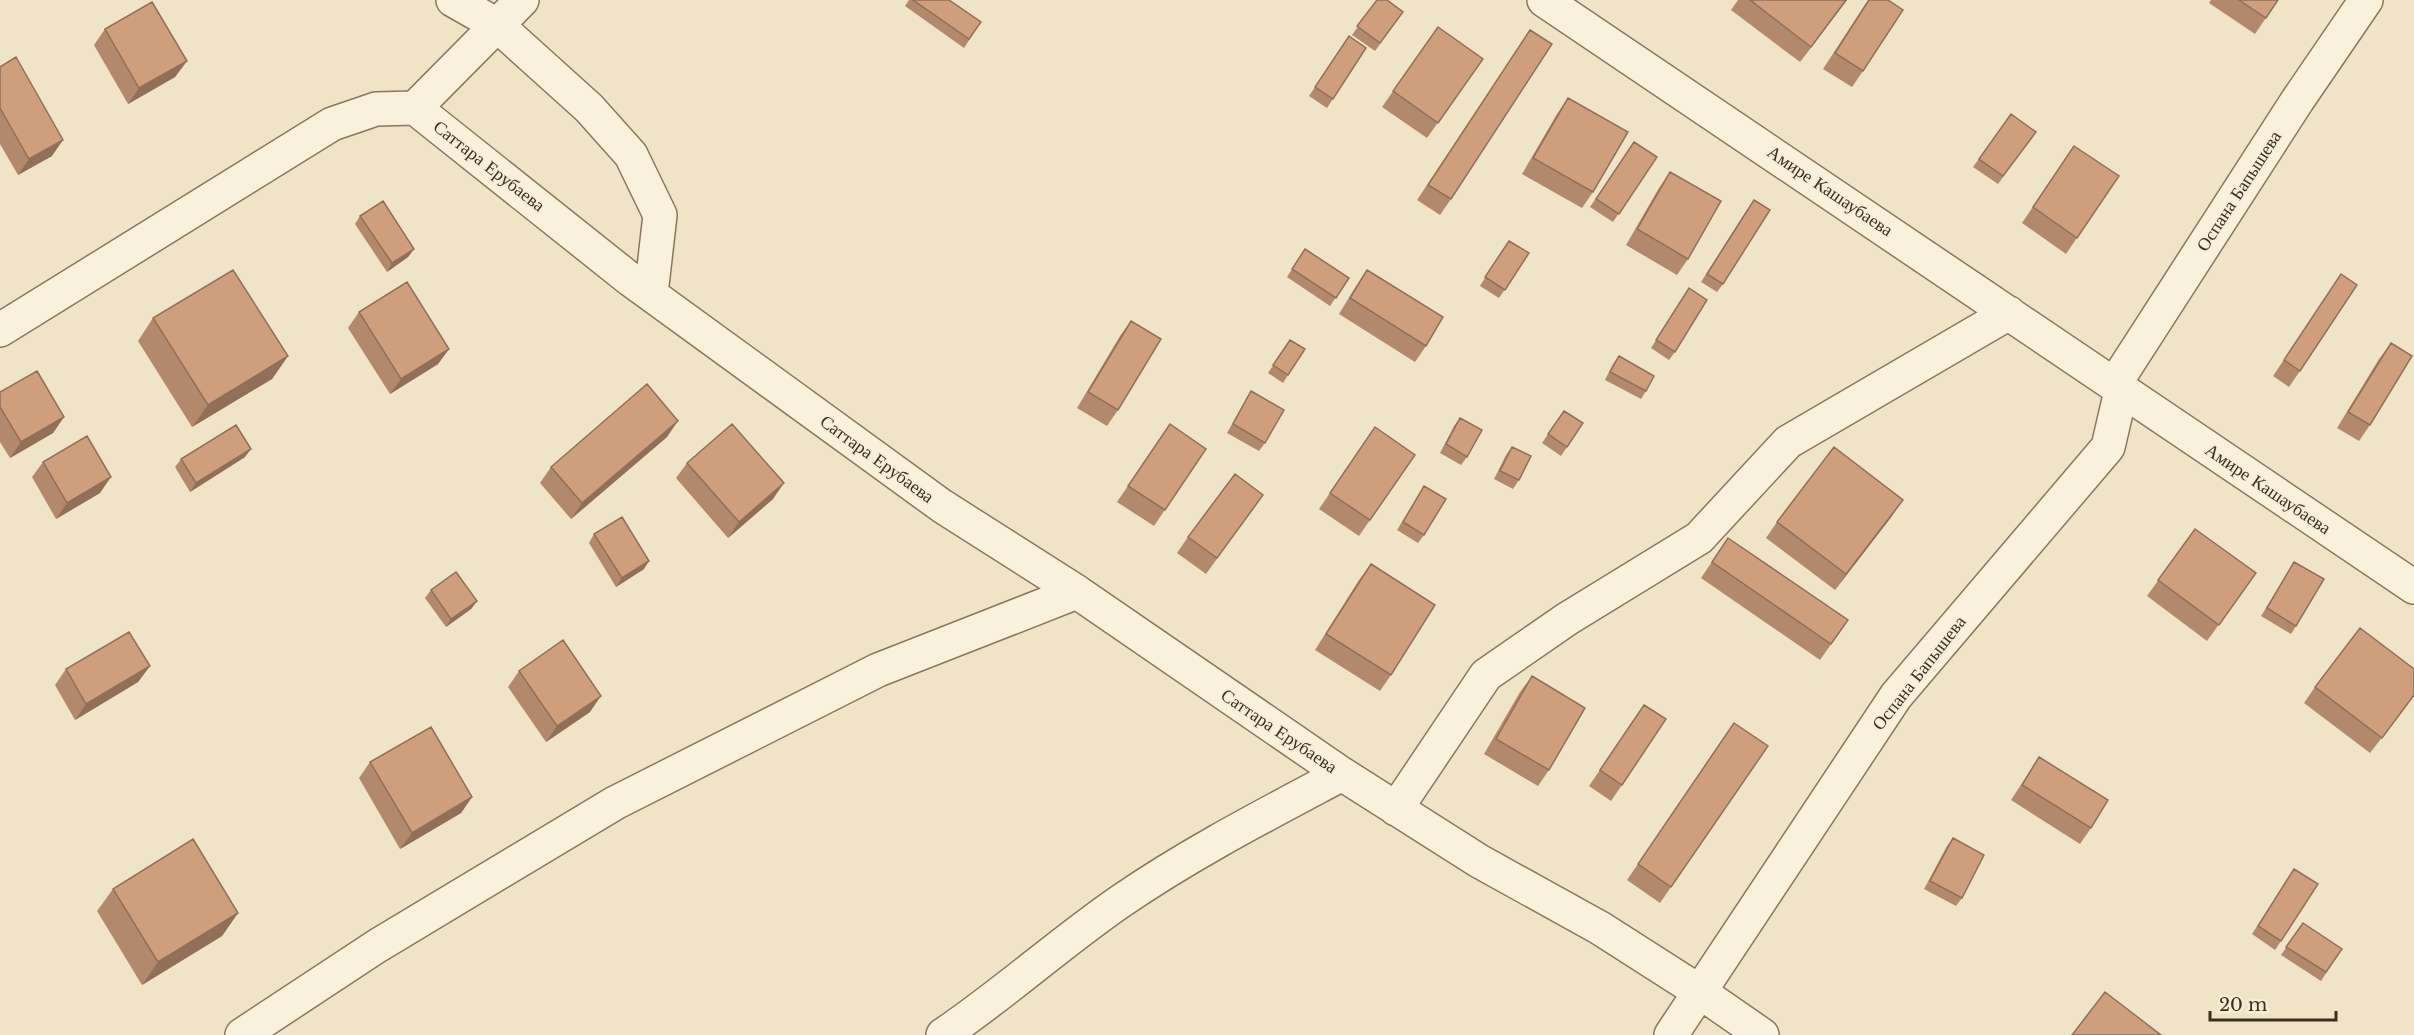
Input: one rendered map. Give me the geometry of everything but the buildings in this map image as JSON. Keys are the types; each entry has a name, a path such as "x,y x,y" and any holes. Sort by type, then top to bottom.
{"street":[{"path":"453,0 497,25 589,108 631,155 660,215 651,294"},
{"path":"416,108 522,0"},
{"name":"Амире Кашаубаева","path":"1544,0 2414,587"},
{"name":"Оспана Бапышева","path":"1671,1035 1896,696 2108,447 2118,388 2297,101 2366,0"},
{"name":"Саттара Ерубаева","path":"0,330 332,124 376,109 416,108 651,294 942,506 1077,592 1342,774 1479,861 1600,928 1762,1035"},
{"path":"1396,808 1486,675 1567,619 1699,538 1788,442 2009,313"},
{"path":"242,1035 378,946 615,803 878,670 1077,592"},
{"path":"944,1035 1120,902 1205,848 1342,774"}]}
